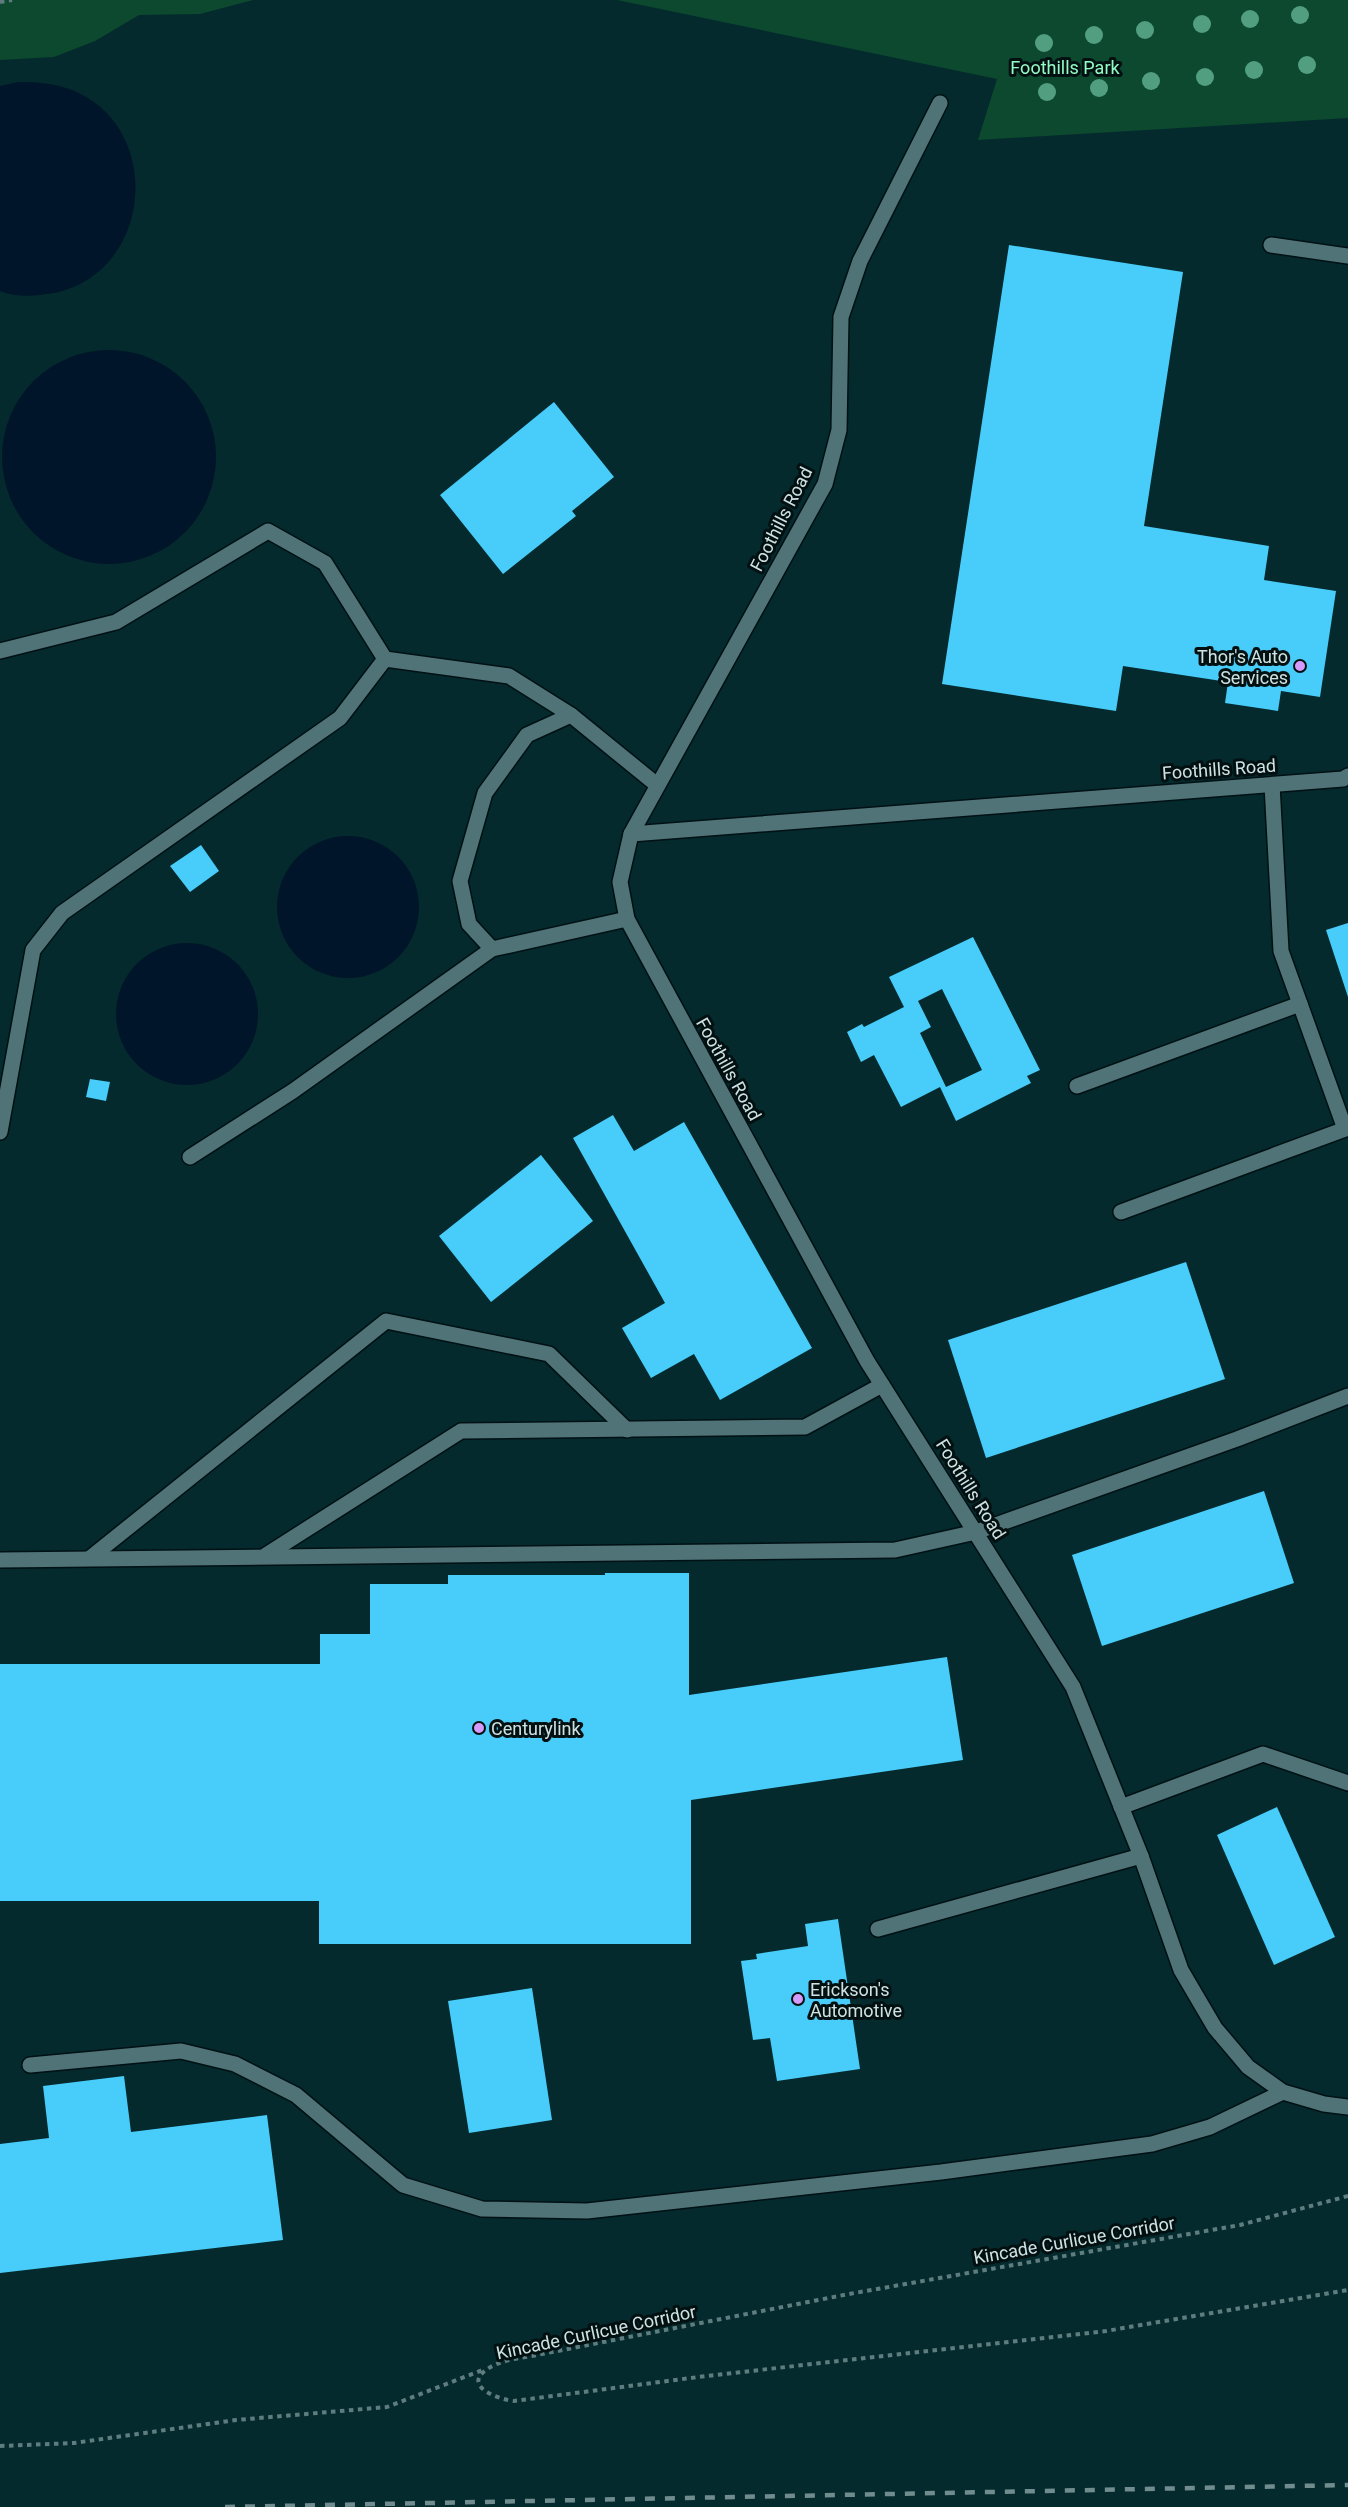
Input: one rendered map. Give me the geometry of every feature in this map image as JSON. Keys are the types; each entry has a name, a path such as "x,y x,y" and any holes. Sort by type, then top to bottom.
{"street":[{"name":"Foothills Road","path":"940,103 860,261 840,317 839,430 825,484 631,834 620,882 627,919 882,1385 1073,1687 1141,1856 1181,1970 1215,2028 1248,2067 1283,2092 1323,2104 1348,2107"},
{"path":"1271,245 1348,256"},
{"path":"0,651 116,622 268,531 325,563 386,659 509,676 571,715 657,785"},
{"path":"0,1132 33,950 62,913 340,718 386,659"},
{"path":"492,949 469,924 460,881 485,793 526,735 571,715"},
{"name":"Foothills Road","path":"631,834 1346,778"},
{"path":"1121,1212 1346,1129 1281,951 1272,785"},
{"path":"190,1157 293,1091 492,949 627,919"},
{"path":"1077,1086 1300,1004"},
{"path":"90,1558 386,1321 549,1354 627,1430"},
{"path":"266,1555 461,1431 805,1427 882,1385"},
{"path":"0,1560 266,1555 895,1550 976,1532 1237,1439 1348,1396"},
{"path":"1121,1807 1263,1754 1348,1783"},
{"path":"878,1929 1141,1856"},
{"path":"30,2065 181,2051 235,2064 296,2096 403,2185 482,2209 587,2211 941,2172 1152,2144 1210,2127 1283,2092"}],"path":[{"path":"0,2 12,0"},
{"name":"Kincade Curlicue Corridor","path":"1348,2196 1240,2225 849,2294 497,2365 486,2369 480,2376 481,2389 502,2400 514,2401 728,2373 1106,2331 1348,2290"},
{"path":"0,2446 74,2443 236,2420 387,2407 497,2365"}],"green space":[{"path":"0,0 253,0 200,14 139,15 95,41 54,57 0,60"},
{"name":"Foothills Park","path":"617,0 1348,0 1348,118 978,140 997,79"}],"water":[{"path":"18,82 45,83 72,90 102,109 122,135 133,165 135,198 128,230 112,258 87,280 54,293 40,295 20,296 0,291 0,86"},
{"path":"109,350 130,352 150,358 185,381 208,416 214,436 216,457 214,478 208,498 185,533 150,556 130,562 109,564 88,562 68,556 33,533 10,498 4,478 2,457 4,436 10,416 33,381 68,358 88,352"},
{"path":"348,836 375,841 398,857 414,880 419,907 414,934 398,957 375,973 348,978 321,973 298,957 282,934 277,907 282,880 298,857 321,841"},
{"path":"187,943 214,948 237,964 253,987 258,1014 253,1041 237,1064 214,1080 187,1085 160,1080 137,1064 121,1041 116,1014 121,987 137,964 160,948"}],"building":[{"path":"1009,245 1183,272 1144,526 1269,546 1264,580 1336,591 1320,697 1281,691 1278,711 1225,703 1228,682 1123,666 1116,711 942,684"},
{"path":"554,402 614,477 572,511 576,516 503,574 440,495"},
{"path":"201,845 219,871 190,892 170,866"},
{"path":"1348,923 1348,997 1326,930"},
{"path":"973,937 1040,1070 1027,1076 1031,1083 956,1121 940,1087 901,1107 874,1055 861,1062 847,1032 862,1024 864,1027 904,1007 889,977","holes":["942,989 982,1070 946,1087 920,1033 931,1027 918,1001"]},
{"path":"90,1079 110,1082 106,1101 86,1097"},
{"path":"613,1115 634,1151 684,1122 812,1348 720,1400 694,1354 651,1378 622,1328 665,1303 573,1138"},
{"path":"541,1155 593,1221 491,1302 439,1236"},
{"path":"1186,1262 1225,1379 986,1458 948,1340"},
{"path":"1264,1491 1294,1583 1102,1646 1072,1555"},
{"name":"Centurylink","path":"605,1573 689,1573 689,1695 947,1657 963,1760 691,1800 691,1944 319,1944 319,1901 0,1901 0,1664 320,1664 320,1634 370,1634 370,1584 448,1584 448,1575 605,1575"},
{"path":"1277,1807 1335,1937 1274,1965 1217,1835"},
{"name":"Erickson's Automotive","path":"838,1919 860,2069 777,2081 770,2038 753,2040 741,1961 757,1959 756,1954 808,1946 805,1924"},
{"path":"532,1988 552,2120 469,2133 448,2001"},
{"path":"124,2076 131,2132 267,2115 283,2240 0,2273 0,2144 49,2138 43,2086"}],"railway":[{"path":"225,2507 1348,2485"}],"place":[{"name":"Thor's Auto Services","path":"1300,666"},
{"name":"Centurylink","path":"479,1728"},
{"name":"Erickson's Automotive","path":"798,1999"}]}
